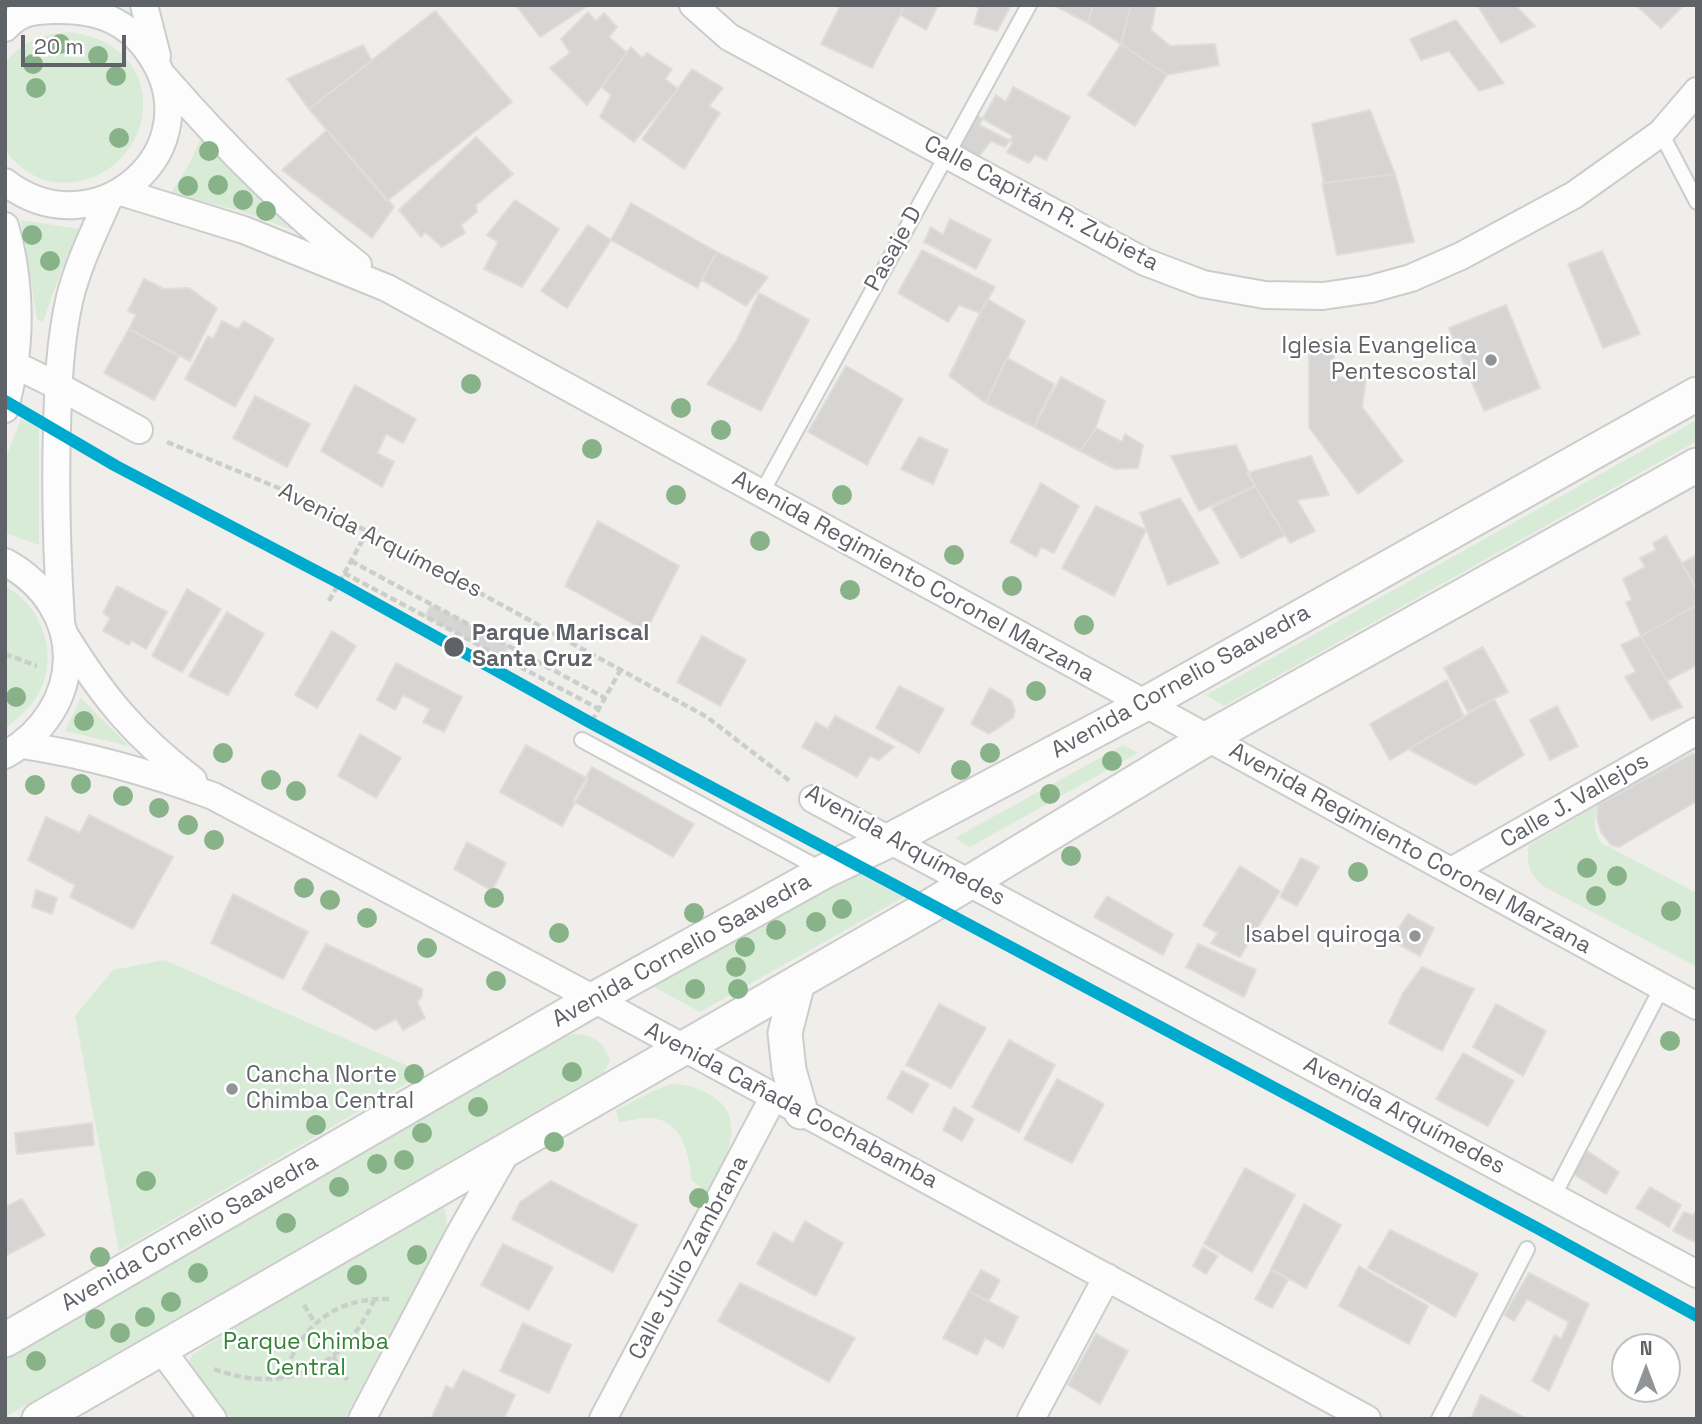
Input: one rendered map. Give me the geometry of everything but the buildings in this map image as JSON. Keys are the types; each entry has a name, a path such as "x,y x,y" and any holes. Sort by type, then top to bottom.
{"street":[{"path":"14,750 49,718 58,701 65,677 56,542 58,386 62,340 71,296 84,253 115,195 146,169 163,139 168,105 144,5"},
{"name":"Calle Capitán R. Zubieta","path":"693,5 729,37 1145,262 1203,284 1265,295 1323,296 1371,289 1411,278 1461,256 1574,195 1661,133 1697,91"},
{"name":"Avenida Regimiento Coronel Marzana","path":"16,18 77,10 114,20 130,31 144,44 162,73 209,129 265,186 325,239 387,288"},
{"path":"5,182 23,194 46,203 78,205 115,195"},
{"name":"Avenida Regimiento Coronel Marzana","path":"115,195 244,230 387,288 1697,1006"},
{"path":"5,226 15,280 17,322 5,409"},
{"path":"10,363 139,430"},
{"name":"Avenida Cornelio Saavedra","path":"5,1340 594,999 825,871 890,840 1147,703 1697,394"},
{"path":"39,1419 685,1049 1208,738 1697,466"},
{"name":"Avenida Cañada Cochabamba","path":"5,562 42,589 94,682 128,725 169,762 213,796"},
{"name":"Calle J. Vallejos","path":"1453,870 1697,731"},
{"name":"Avenida Cañada Cochabamba","path":"14,750 117,764 166,778 213,796 594,999 1367,1419"},
{"name":"Avenida Arquímedes","path":"813,799 1697,1274"},
{"path":"788,1104 789,1070 785,1033 798,982"},
{"name":"Calle Julio Zambrana","path":"603,1419 788,1104"},
{"path":"362,1419 507,1151"},
{"path":"1031,1419 1107,1277"},
{"path":"161,1349 212,1419"}],"lane":[{"name":"Pasaje D","path":"761,494 945,155 1030,5"},
{"path":"1661,133 1697,202"},
{"path":"582,740 825,871"},
{"path":"1553,1197 1662,987"},
{"path":"1438,1419 1527,1248"}],"path":[{"name":"Avenida Arquímedes","path":"139,430 315,503 621,669 707,717 813,799"},
{"path":"329,601 367,532"},
{"path":"351,561 605,698"},
{"path":"344,573 599,709"},
{"path":"5,654 46,670"},
{"path":"591,723 621,669"},
{"path":"283,1378 300,1340 315,1324 343,1306 375,1298 404,1300 421,1307"},
{"path":"205,1365 237,1377 260,1380 283,1378 310,1370 352,1340 365,1321 375,1298"},
{"path":"333,1356 347,1381"}],"green space":[{"path":"71,32 106,43 129,63 140,83 143,104 140,126 131,146 116,163 97,175 63,183 35,176 19,165 5,150 5,64 18,50 34,40"},
{"path":"204,132 304,234 240,211 171,193"},
{"path":"21,220 80,229 43,322 37,319"},
{"path":"21,419 39,428 39,545 5,533 5,460"},
{"path":"1697,420 1697,441 1224,706 1206,695"},
{"path":"5,586 29,606 38,619 44,633 47,663 45,678 36,698 5,728"},
{"path":"81,698 129,746 65,731"},
{"path":"1123,745 1138,753 970,847 955,838"},
{"path":"1598,805 1595,825 1601,843 1697,893 1697,967 1543,886 1534,877 1528,863 1529,845"},
{"path":"847,868 904,897 700,1012 647,983"},
{"path":"164,960 424,1073 119,1251 75,1016 113,970"},
{"path":"574,1034 593,1038 605,1049 610,1061 604,1072 5,1417 5,1359 562,1038"},
{"path":"671,1084 693,1087 712,1096 730,1117 730,1142 709,1193 692,1181 682,1140 669,1124 648,1118 619,1122 616,1110"},
{"name":"Parque Chimba Central","path":"443,1202 447,1221 445,1234 344,1419 232,1419 187,1366 192,1355 295,1289"}],"transit line":[{"path":"5,401 116,466 339,583 591,723 1697,1316"}],"place":[{"name":"Iglesia Evangelica Pentescostal","path":"1491,360"},
{"name":"Parque Mariscal Santa Cruz","path":"454,647"},
{"name":"Isabel quiroga","path":"1415,936"},
{"name":"Cancha Norte Chimba Central","path":"232,1089"}]}
